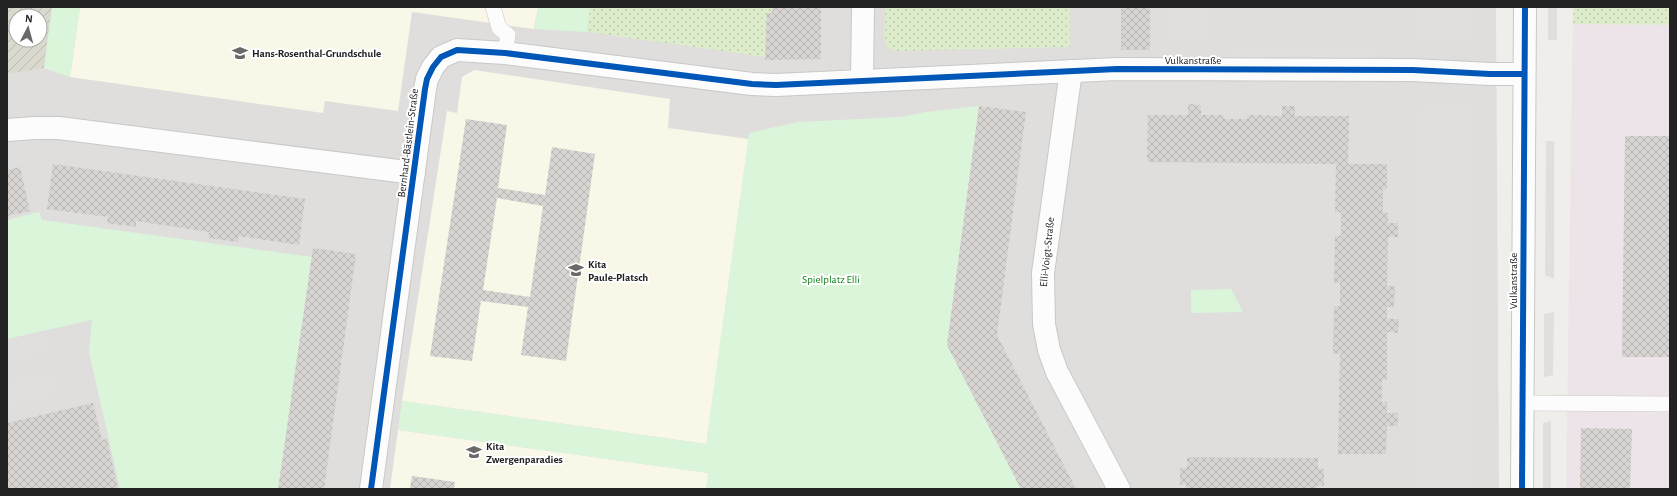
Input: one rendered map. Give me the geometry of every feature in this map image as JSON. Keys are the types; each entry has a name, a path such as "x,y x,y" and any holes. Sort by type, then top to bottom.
{"street":[{"path":"862,7 862,81"},
{"name":"Vulkanstraße","path":"1522,489 1525,7"},
{"name":"Bernhard-Bästlein-Straße","path":"371,489 425,89 427,79 441,56 457,50 505,53 752,84 776,85 862,81"},
{"name":"Vulkanstraße","path":"862,81 1117,69 1398,70 1524,74"},
{"name":"Elli-Voigt-Straße","path":"1071,71 1043,273 1044,324 1049,350 1057,372 1119,489"},
{"name":"Bernhard-Bästlein-Straße","path":"7,130 59,128 414,173"}],"lane":[{"path":"493,7 499,28 508,35 505,53"},
{"path":"1523,402 1670,404"}],"shaded area":[{"path":"7,7 1496,7 1499,489 7,489"},
{"path":"7,7 52,7 48,38 48,8 8,8 8,48 47,48 44,68 7,74"},
{"name":"Hans-Rosenthal-Grundschule","path":"80,7 538,7 534,29 412,12 398,111 325,101 323,113 70,77"},
{"path":"1173,7 1209,7 1209,42 1172,42"},
{"path":"1419,7 1472,7 1471,40 1418,38"},
{"path":"1548,7 1557,7 1557,40 1548,40"},
{"path":"1573,7 1670,7 1670,489 1566,489"},
{"path":"1371,47 1371,64 1237,65 1237,48"},
{"name":"Kita Paule-Platsch","path":"474,70 670,99 668,128 749,139 707,444 402,401 447,111 457,113 462,77"},
{"path":"1419,109 1473,109 1472,489 1415,489"},
{"path":"1546,141 1554,141 1554,279 1545,275"},
{"path":"1554,312 1553,375 1544,377 1544,314"},
{"path":"43,331 47,351 7,360 7,340"},
{"path":"53,374 57,392 7,404 7,384"},
{"path":"1551,421 1551,489 1543,489 1543,423"},
{"name":"Kita Zwergenparadies","path":"398,430 709,473 706,489 390,489"}],"green space":[{"path":"52,7 80,7 70,77 44,68 47,48 48,48"},
{"path":"538,7 590,7 587,32 534,29"},
{"path":"590,7 772,7 772,13 767,13 765,57 587,32"},
{"path":"885,7 1070,7 1070,47 895,51 887,47 884,38"},
{"path":"1573,7 1670,7 1670,25 1573,24"},
{"name":"Spielplatz Elli","path":"979,106 947,345 1021,489 706,489 708,473 398,430 402,401 706,444 749,133 798,122 900,117 926,112"},
{"path":"39,212 42,220 312,257 279,489 120,489 89,352 92,320 7,339 7,220"},
{"path":"1231,289 1243,312 1191,313 1191,290"}],"building":[{"path":"772,7 821,7 821,59 765,60 767,13 772,13"},
{"path":"1121,8 1150,8 1150,50 1121,50"},
{"path":"1188,104 1201,105 1201,115 1224,115 1224,119 1247,119 1247,115 1282,116 1282,106 1295,106 1295,116 1349,116 1348,164 1387,164 1387,189 1383,189 1383,212 1388,213 1388,223 1398,223 1398,237 1388,237 1387,286 1395,286 1394,307 1387,307 1387,319 1399,319 1398,333 1387,332 1387,380 1382,380 1382,402 1387,402 1387,413 1398,413 1398,426 1387,426 1386,454 1338,454 1340,354 1333,353 1334,306 1340,306 1340,282 1334,283 1335,235 1341,236 1341,212 1335,213 1336,164 1147,162 1148,115 1188,115"},
{"path":"979,106 1026,112 997,335 1076,489 1021,489 947,345"},
{"path":"466,119 507,125 498,188 545,195 552,147 595,154 566,361 521,355 528,307 481,301 472,361 430,356","holes":["497,198 543,206 530,297 483,290"]},
{"path":"1625,136 1670,136 1670,357 1622,357"},
{"path":"53,164 305,199 299,245 239,236 238,242 208,238 209,232 136,221 136,227 107,223 108,217 47,209"},
{"path":"20,167 30,211 7,216 7,170"},
{"path":"313,248 356,254 324,489 278,489"},
{"path":"93,403 102,440 107,439 118,489 7,489 7,423"},
{"path":"1581,428 1632,429 1630,489 1580,489"},
{"path":"1187,457 1318,458 1318,469 1324,469 1324,486 1317,486 1317,489 1186,489 1186,485 1180,485 1180,468 1187,468"},
{"path":"412,476 455,482 454,489 410,489"}],"cycle path":[{"path":"1522,489 1525,7"},
{"path":"371,489 425,89 427,79 433,67 441,57 457,50 505,53 752,84 776,85 1117,69 1413,70 1490,74 1524,74"}],"place":[{"name":"Hans-Rosenthal-Grundschule","path":"240,53"},
{"name":"Kita Paule-Platsch","path":"576,270"},
{"name":"Kita Zwergenparadies","path":"474,452"}]}
